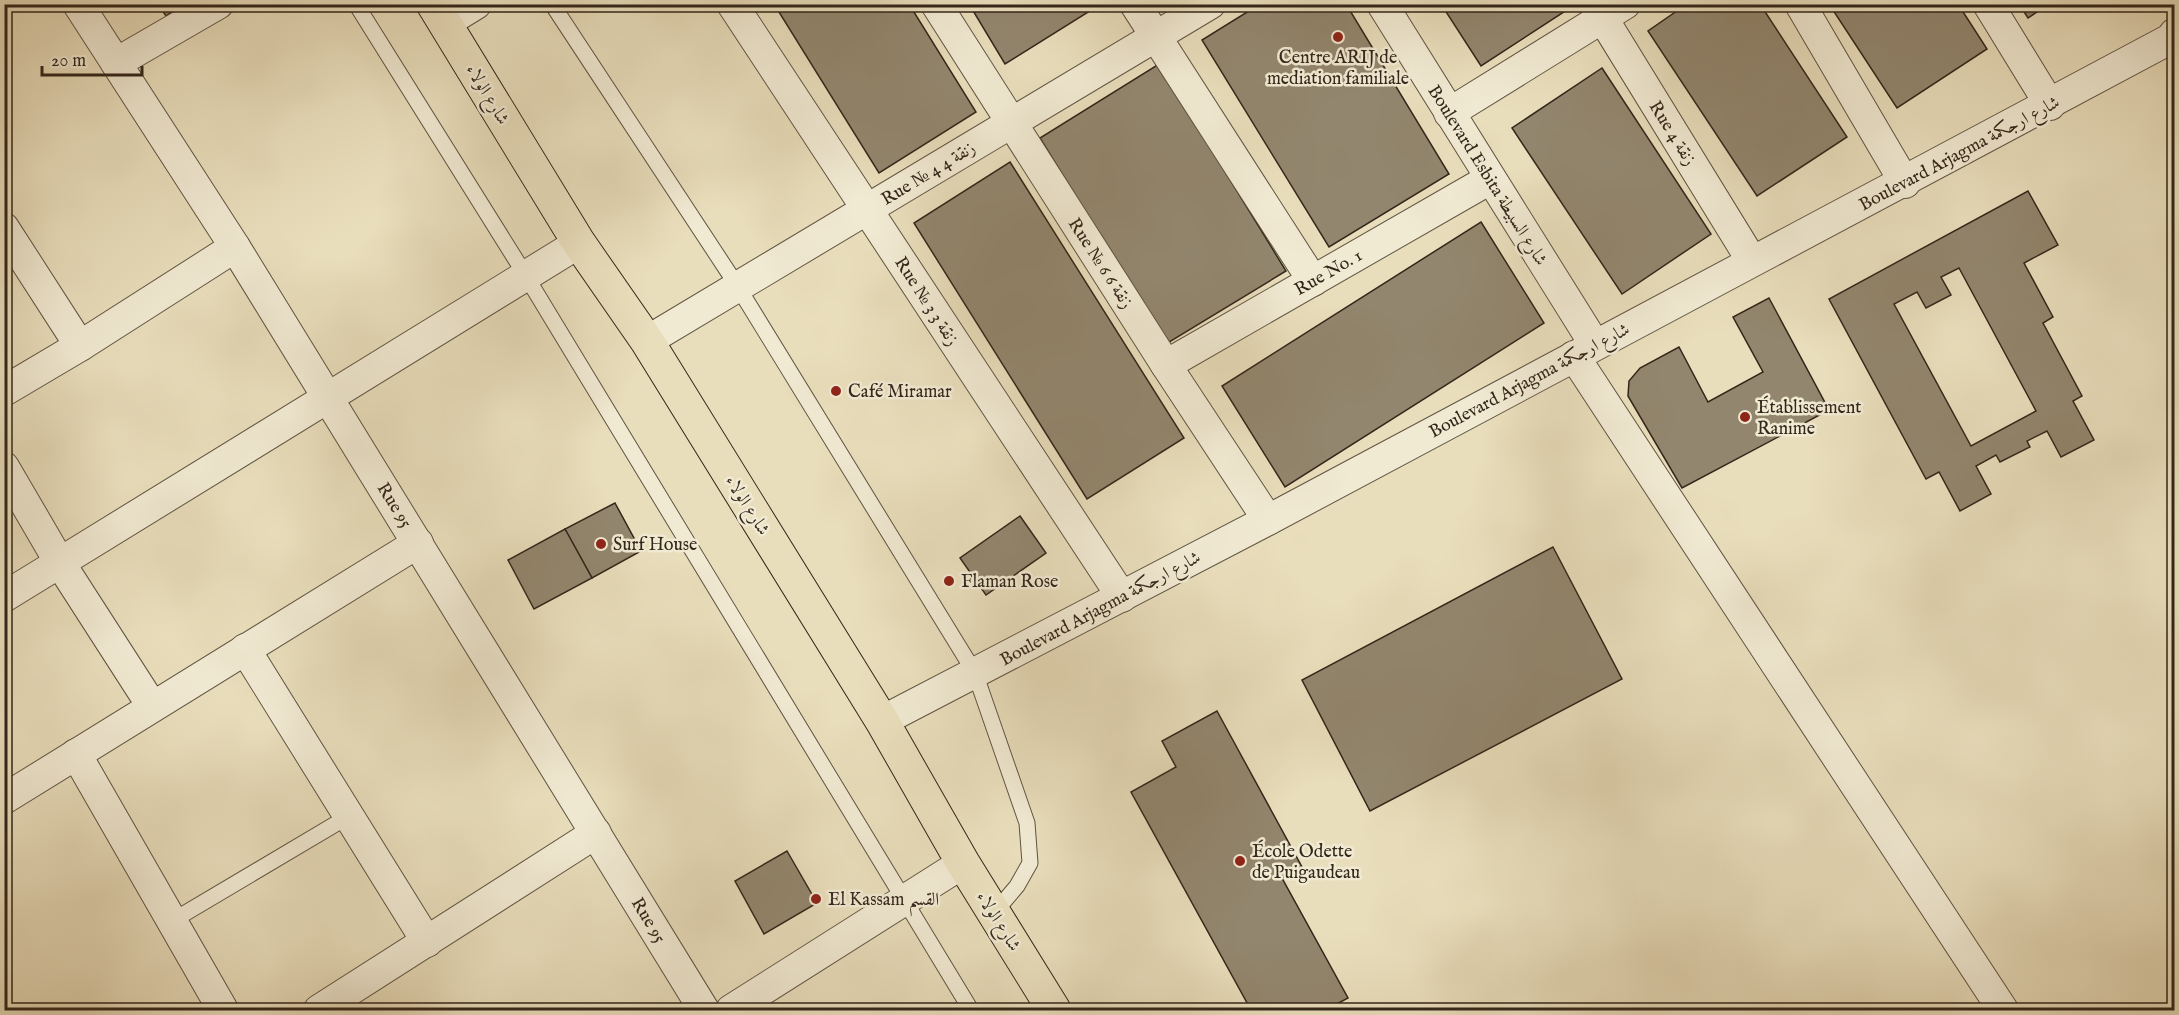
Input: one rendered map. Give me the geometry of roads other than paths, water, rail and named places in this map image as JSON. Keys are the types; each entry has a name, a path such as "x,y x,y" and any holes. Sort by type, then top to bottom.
{"main road":[{"name":"شارع الولاء","path":"439,14 579,243 647,341 882,721 963,863 1054,1011"}],"street":[{"name":"Rue 95","path":"78,4 235,247 704,1011"},
{"path":"116,63 218,4"},
{"path":"439,14 476,4"},
{"name":"Rue № 3 زنقة 3","path":"732,4 1122,597"},
{"name":"Rue № 6 زنقة 6","path":"936,4 1166,365 1268,520"},
{"path":"1135,4 1313,281"},
{"name":"Rue № 4 زنقة 4","path":"647,341 1210,4"},
{"name":"Boulevard Esbita شارع السبيطة","path":"1382,4 1490,179 1584,350 2003,1011"},
{"path":"1800,4 1905,183"},
{"path":"1988,4 2050,105"},
{"path":"1449,113 1607,9"},
{"name":"Rue 4 زنقة","path":"1607,9 1752,261"},
{"name":"Boulevard Arjagma شارع ارجكمة","path":"882,721 1268,520 1752,261 1905,183 2175,34"},
{"name":"Rue No. 1","path":"1166,365 1490,179"},
{"path":"4,228 80,346"},
{"path":"4,597 579,243"},
{"path":"4,391 80,346 235,247"},
{"path":"4,467 60,563 152,706"},
{"path":"4,798 418,543"},
{"path":"245,648 427,942"},
{"path":"76,754 223,1011"},
{"path":"319,1011 596,833"},
{"path":"731,1011 963,863"}],"lane":[{"path":"356,4 526,276 971,1011"},
{"path":"552,4 738,287 975,673 1027,823 1029,843 1030,863 1017,886 994,913"},
{"path":"172,921 349,816"}],"place":[{"name":"Centre ARIJ de mediation familiale","path":"1338,37"},
{"name":"Café Miramar","path":"836,391"},
{"name":"Établissement Ranime","path":"1745,417"},
{"name":"Surf House","path":"601,544"},
{"name":"Flaman Rose","path":"949,581"},
{"name":"École Odette de Puigaudeau","path":"1240,861"},
{"name":"El Kassam القسم","path":"816,899"}]}
